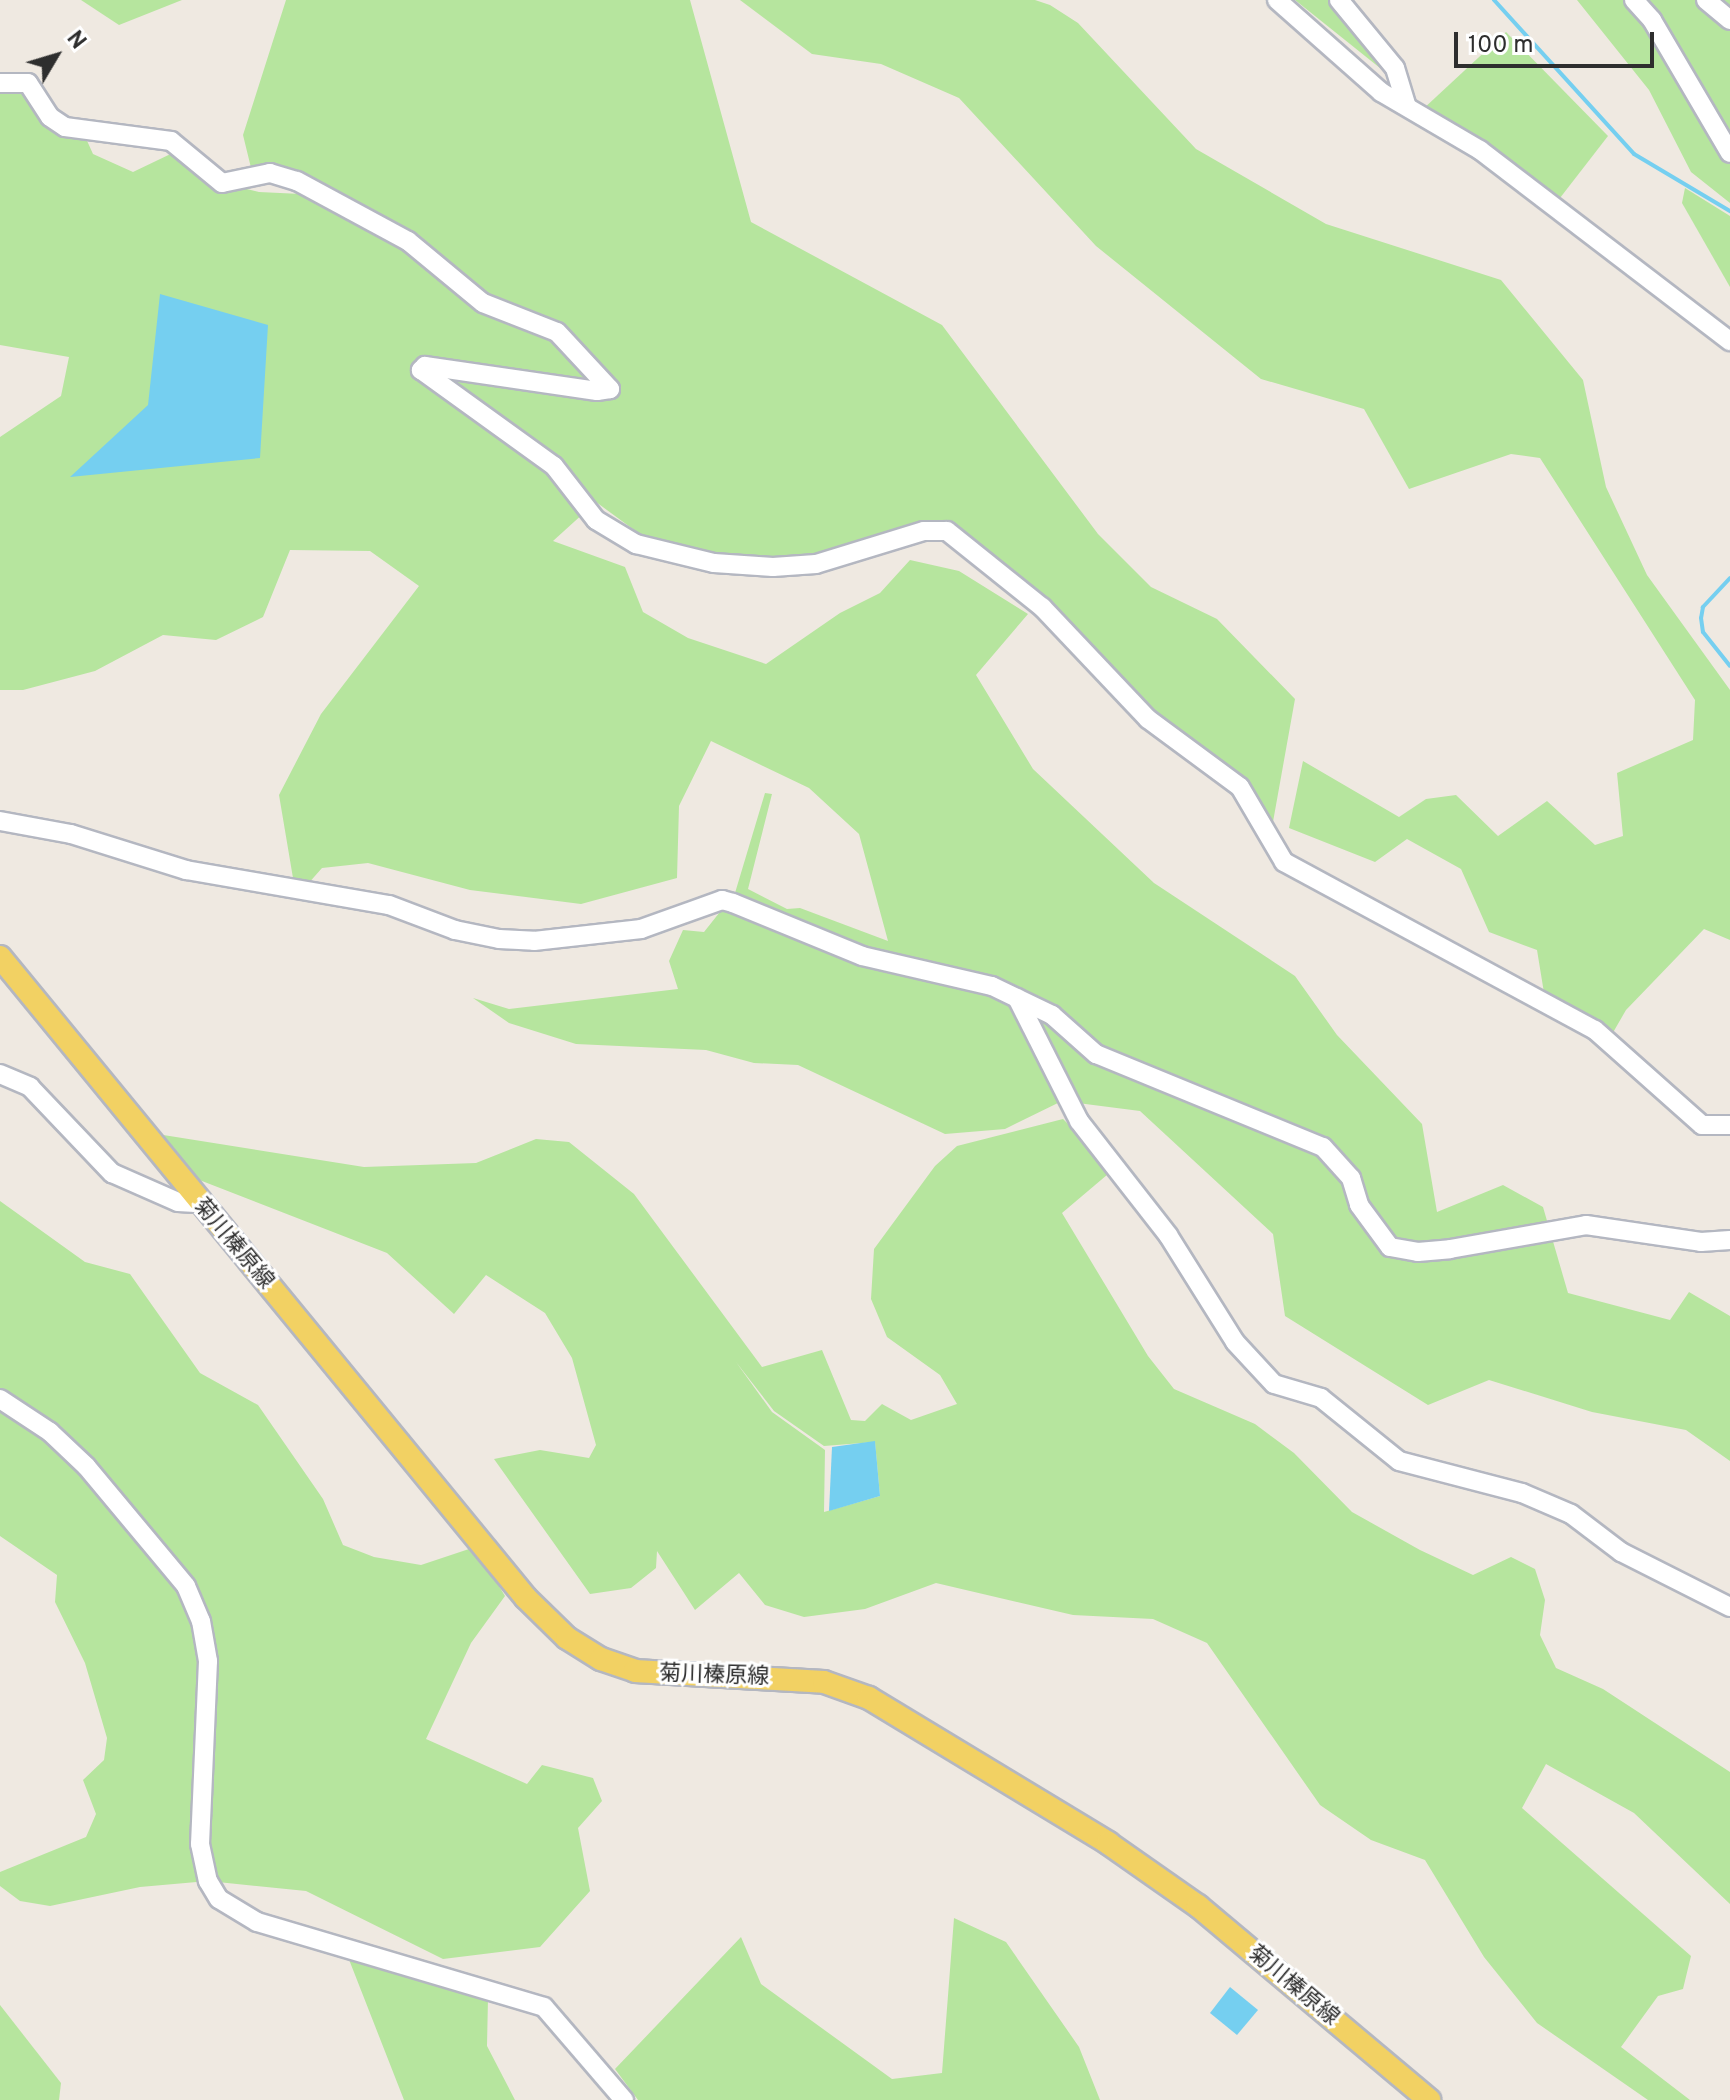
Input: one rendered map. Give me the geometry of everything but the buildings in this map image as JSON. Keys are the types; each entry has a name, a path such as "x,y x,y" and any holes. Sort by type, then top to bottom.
{"main road":[{"name":"菊川榛原線","path":"0,957 526,1598 567,1638 601,1659 635,1671 824,1682 869,1698 1108,1843 1198,1906 1429,2100"}],"street":[{"path":"1277,0 1359,75 1480,150 1730,341"},
{"path":"1339,0 1395,68 1406,104"},
{"path":"1634,0 1652,20 1730,153"},
{"path":"1706,0 1730,20"},
{"path":"0,83 28,83 50,117 65,127 171,141 222,183 270,173 297,181 408,241 483,303 557,332 598,370 610,389 554,386 425,366 421,370 554,466 596,520 636,544 714,563 773,567 816,564 924,531 947,531 1042,607 1148,719 1240,787 1284,862 1595,1030 1702,1125 1730,1125"},
{"path":"0,821 71,834 236,881 369,900 455,930 499,939 534,941 641,929 722,900 862,956 992,986 1052,1015 1096,1054 1323,1147 1351,1178 1359,1205 1390,1247 1418,1252 1450,1249 1586,1225 1701,1242 1730,1240"},
{"path":"1017,998 1079,1121 1168,1235 1235,1342 1274,1384 1321,1398 1399,1461 1522,1493 1571,1514 1621,1552 1730,1607"},
{"path":"0,1074 30,1087 112,1173 178,1202 200,1203"},
{"path":"0,1399 50,1432 86,1466 186,1586 201,1621 208,1661 200,1844 208,1881 219,1899 257,1922 544,2007 624,2100"}],"green space":[{"path":"81,0 182,0 119,25"},
{"path":"286,0 690,0 751,222 942,325 1098,534 1151,587 1217,619 1295,699 1271,833 953,521 822,562 736,565 656,546 596,502 553,541 625,567 643,612 688,638 766,664 840,613 880,593 910,560 959,571 1028,614 976,675 1033,769 1154,883 1295,976 1337,1035 1422,1124 1437,1212 1503,1185 1543,1207 1568,1293 1670,1320 1689,1292 1730,1316 1730,1461 1686,1430 1592,1412 1489,1380 1428,1405 1285,1316 1273,1234 1140,1111 1062,1101 1005,1129 945,1134 798,1065 754,1063 706,1050 576,1044 509,1023 473,998 509,1009 678,989 669,961 683,930 704,932 735,893 765,793 772,794 748,889 787,909 800,908 888,941 859,834 809,788 711,741 679,806 677,878 581,904 470,890 368,863 322,868 307,885 294,884 279,795 321,714 419,586 370,551 290,550 263,617 216,640 163,635 95,671 23,690 0,690 0,437 61,396 69,357 0,345 0,83 28,83 50,117 79,123 93,154 133,172 181,149 222,183 259,192 322,195 253,176 243,135"},
{"path":"740,0 1035,0 1050,5 1078,23 1196,149 1326,224 1501,280 1583,380 1606,487 1647,575 1730,690 1730,940 1704,929 1626,1010 1611,1036 1545,999 1537,950 1489,932 1461,869 1407,839 1375,862 1289,828 1303,761 1399,817 1426,799 1456,795 1498,836 1547,801 1595,845 1623,836 1617,773 1693,740 1695,700 1540,458 1511,454 1409,489 1364,409 1261,379 1096,246 959,98 881,64 812,54"},
{"path":"1295,0 1331,0 1390,76"},
{"path":"1577,0 1730,0 1730,203 1691,172 1649,90"},
{"path":"1506,32 1608,136 1553,207 1422,110"},
{"path":"1685,188 1730,216 1730,287 1682,203"},
{"path":"1063,1119 1114,1169 1062,1213 1148,1356 1174,1389 1255,1424 1294,1453 1352,1512 1420,1550 1473,1575 1511,1557 1535,1569 1545,1600 1540,1635 1556,1668 1603,1689 1730,1772 1730,1904 1634,1813 1546,1764 1522,1808 1691,1956 1683,1989 1658,1996 1621,2047 1690,2100 1648,2100 1537,2023 1484,1957 1425,1860 1371,1840 1320,1805 1207,1643 1153,1619 1073,1615 936,1583 865,1609 804,1617 765,1605 739,1573 695,1610 657,1551 656,1568 631,1588 590,1594 494,1459 540,1450 589,1458 596,1445 572,1358 545,1313 486,1275 454,1314 387,1253 184,1174 157,1134 364,1167 476,1163 536,1139 569,1142 634,1194 762,1367 822,1350 851,1420 865,1421 882,1404 911,1420 957,1404 940,1375 887,1337 871,1299 874,1249 935,1166 957,1146","holes":["736,1362 774,1411 824,1446 875,1442 880,1496 824,1512 825,1450 772,1412"]},
{"path":"0,1201 85,1262 130,1274 200,1373 258,1405 323,1499 343,1545 374,1557 421,1565 475,1547 505,1596 471,1643 426,1739 527,1784 542,1765 593,1778 602,1801 578,1828 590,1891 540,1947 443,1959 306,1891 208,1881 140,1887 50,1906 20,1901 0,1886 0,1872 86,1837 96,1814 83,1780 104,1760 107,1738 85,1663 55,1602 57,1575 0,1536"},
{"path":"954,1918 1006,1942 1079,2047 1100,2100 638,2100 615,2069 741,1937 761,1984 892,2079 942,2073"},
{"path":"348,1957 488,1998 487,2046 515,2100 404,2100"},
{"path":"0,2005 61,2083 59,2100 0,2100"}],"water":[{"path":"160,294 268,325 260,458 70,477 148,405"},
{"path":"875,1441 880,1496 829,1511 832,1447"},
{"path":"1230,1987 1258,2010 1237,2035 1210,2013"}],"waterway":[{"path":"1494,0 1634,154 1730,211"},
{"path":"1730,578 1703,607 1701,618 1703,632 1730,666"}]}
